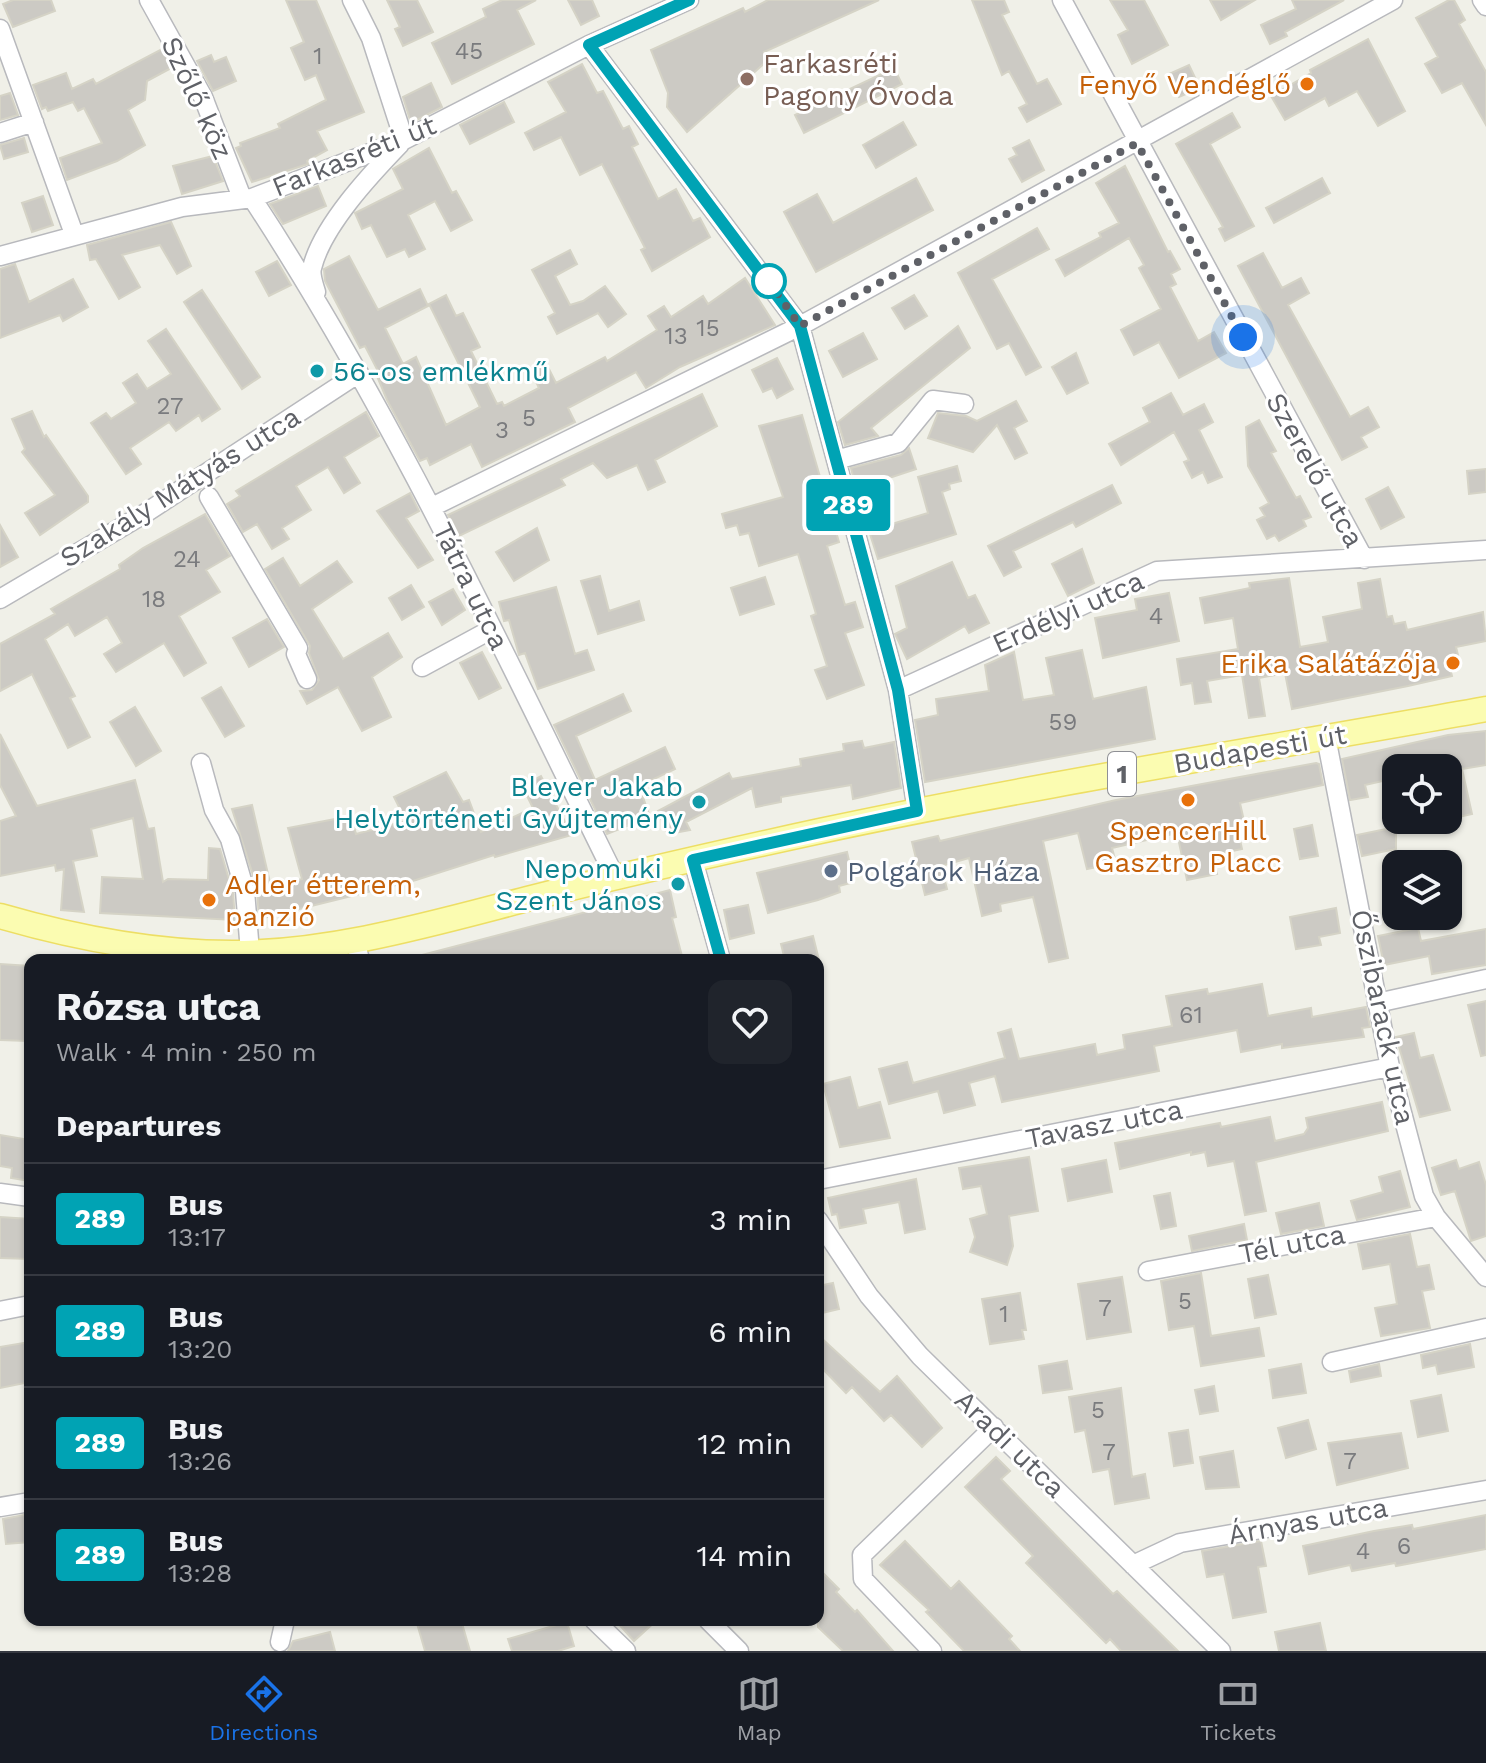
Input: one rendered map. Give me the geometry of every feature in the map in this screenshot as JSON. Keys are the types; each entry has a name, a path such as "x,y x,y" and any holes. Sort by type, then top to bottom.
{"main road":[{"name":"Budapesti út","path":"0,916 131,946 250,952 357,950 615,877 917,811 1486,709"}],"street":[{"name":"Szőlő köz","path":"149,0 203,97 247,198"},
{"path":"352,0 371,38 404,140"},
{"name":"Farkasréti út","path":"0,256 182,207 247,198 359,157 404,140 659,6 689,0"},
{"name":"Szerelő utca","path":"1062,0 1364,559"},
{"path":"432,507 800,326 1393,0"},
{"path":"1482,0 1486,6"},
{"path":"0,29 74,234"},
{"path":"589,45 800,326 898,690 917,811"},
{"path":"0,133 34,122"},
{"name":"Tátra utca","path":"318,299 311,270 322,246 369,176 404,140"},
{"path":"359,157 369,176"},
{"name":"Tátra utca","path":"247,198 318,299 432,507 615,877"},
{"name":"Szakály Mátyás utca","path":"0,599 148,523 359,373"},
{"path":"836,460 898,443 933,400 964,404"},
{"path":"209,497 298,648 296,654 307,679"},
{"name":"Erdélyi utca","path":"898,690 1157,571 1486,550"},
{"path":"422,667 492,629"},
{"name":"Őszibarack utca","path":"1326,737 1390,1067 1424,1196 1436,1217 1486,1277"},
{"path":"201,763 214,810 230,839 245,891 250,952"},
{"path":"693,860 719,954"},
{"path":"1377,1003 1486,979"},
{"name":"Tavasz utca","path":"824,1179 1390,1067"},
{"path":"0,1193 24,1196"},
{"name":"Tél utca","path":"1148,1271 1436,1217"},
{"name":"Aradi utca","path":"824,1229 869,1296 920,1356 1221,1651"},
{"path":"0,1311 24,1306"},
{"path":"1332,1362 1486,1328"},
{"path":"932,1651 863,1579 862,1555 994,1427"},
{"name":"Árnyas utca","path":"1133,1565 1180,1543 1486,1490"},
{"path":"0,1507 24,1503"},
{"path":"280,1642 284,1626"},
{"path":"600,1626 626,1651"},
{"path":"714,1626 739,1651"}],"building":[{"path":"13,0 51,0 55,11 13,27 3,4"},
{"path":"286,0 316,0 364,112 317,131 327,150 307,161 308,164 252,182 236,148 241,146 240,143 280,128 278,124 326,100 316,75 305,80 291,48 304,42"},
{"path":"387,0 417,0 433,32 403,46 395,29 400,27"},
{"path":"502,0 536,0 517,10 534,44 452,84 432,43 486,17 483,9"},
{"path":"568,0 592,0 599,16 581,25"},
{"path":"768,0 879,0 764,52 768,60 687,132 667,107 668,93 651,50 743,8 745,12"},
{"path":"972,0 1004,0 1009,12 1002,15 1037,84 1047,79 1061,104 1027,122 1019,108 1027,104 1009,71 1002,75"},
{"path":"1110,0 1144,0 1168,45 1132,64 1118,35 1128,30"},
{"path":"1210,0 1255,0 1221,20"},
{"path":"1292,0 1344,0 1285,32 1287,36 1270,44 1261,25 1296,9"},
{"path":"1454,0 1465,20 1459,24 1486,72 1486,125 1462,83 1442,93 1425,64 1438,57 1416,18"},
{"path":"1368,39 1405,111 1378,126 1357,91 1329,106 1325,98 1285,120 1271,96 1311,73 1310,70"},
{"path":"162,49 173,67 147,81 145,100 128,110 145,145 117,161 67,180 60,158 102,143 84,108 78,111 73,102 48,111 46,107 42,109 33,85 66,73 72,89 93,79 96,84"},
{"path":"211,55 214,62 226,57 236,81 213,91 197,61"},
{"path":"582,64 597,93 603,91 623,129 629,126 638,144 632,147 658,199 676,189 693,221 700,218 710,237 652,271 641,250 645,248 602,164 580,175 561,137 534,150 525,133 566,112 548,82"},
{"path":"1189,65 1200,88 1179,97 1169,74"},
{"path":"894,68 902,84 804,133 795,115"},
{"path":"431,83 442,107 411,123 403,97"},
{"path":"10,93 18,115 0,120 0,96"},
{"path":"504,102 514,122 470,144 460,125"},
{"path":"1232,113 1240,127 1210,144 1254,226 1225,241 1219,229 1223,227 1176,144"},
{"path":"903,122 916,145 876,168 863,145"},
{"path":"24,138 28,152 4,159 0,145"},
{"path":"1029,140 1044,170 1022,182 1009,159 1017,155 1013,148"},
{"path":"429,148 452,193 456,191 472,220 451,231 435,201 408,215 425,249 409,257 405,249 387,257 371,225 362,229 355,213 403,189 393,169"},
{"path":"213,156 223,181 182,194 173,166"},
{"path":"1125,166 1168,252 1180,269 1171,274 1176,284 1170,287 1198,341 1214,332 1226,353 1179,378 1159,342 1134,355 1121,330 1161,309 1139,268 1144,265 1129,238 1065,276 1056,260 1101,237 1099,233 1119,223 1096,183"},
{"path":"916,178 933,210 816,272 784,212 817,194 833,223"},
{"path":"1322,178 1330,193 1274,223 1266,208"},
{"path":"318,186 326,206 283,224 270,204"},
{"path":"43,196 53,225 32,232 22,203"},
{"path":"171,222 191,266 177,274 160,245 122,255 140,287 119,299 96,259 90,260 87,245"},
{"path":"1037,228 1049,249 992,279 1041,367 1026,375 1009,343 997,349 958,273"},
{"path":"570,250 577,264 555,276 570,305 583,301 605,286 626,314 608,327 598,313 557,334 548,317 555,313 532,270"},
{"path":"1263,253 1282,288 1301,278 1309,293 1288,305 1350,417 1368,407 1379,427 1361,437 1367,447 1342,460 1238,266"},
{"path":"349,256 378,310 420,289 428,306 385,328 403,364 416,357 446,425 480,407 429,304 446,295 456,316 463,313 480,347 471,351 497,404 502,402 504,406 539,388 530,369 545,361 556,383 605,357 607,361 657,330 648,316 664,306 671,317 703,296 708,304 745,278 775,325 680,367 646,388 636,372 568,408 575,422 482,467 471,444 430,465 427,458 420,461 387,400 377,376 380,375 365,346 360,348 325,281 324,269"},
{"path":"277,261 291,285 269,296 256,272"},
{"path":"15,264 29,302 73,279 88,307 63,321 60,315 0,338 0,269"},
{"path":"202,290 260,377 242,389 184,302"},
{"path":"914,295 927,316 905,329 892,308"},
{"path":"958,326 970,348 871,428 878,436 845,445 838,422"},
{"path":"166,329 220,409 202,421 199,415 176,431 169,422 130,448 141,464 126,474 91,423 106,413 111,419 136,403 123,383 137,374 147,389 171,374 148,341"},
{"path":"863,333 877,359 843,377 829,351"},
{"path":"1076,353 1088,383 1067,394 1052,367"},
{"path":"777,358 793,389 777,398 772,388 763,392 752,370"},
{"path":"1171,393 1183,415 1204,404 1213,422 1199,430 1222,477 1208,483 1203,472 1192,478 1184,462 1189,460 1174,432 1121,465 1109,444 1150,422 1143,408"},
{"path":"702,394 717,426 655,460 665,482 648,490 637,465 607,478 593,463 561,479 565,485 459,536 448,515"},
{"path":"1016,401 1027,421 1014,428 1027,453 1015,459 997,425 973,452 928,438 938,413 966,416 977,421"},
{"path":"32,411 44,437 46,435 88,496 88,502 40,535 25,513 55,495 22,452 25,449 12,419"},
{"path":"366,412 379,436 344,457 360,483 344,493 328,467 296,486 311,510 282,528 289,539 272,549 257,524 243,532 227,504 240,496 236,491"},
{"path":"802,415 839,542 827,546 845,605 855,602 863,627 845,633 864,685 827,699 815,670 827,666 811,616 816,614 798,554 759,566 749,533 740,535 737,525 726,528 722,514 783,497 759,426"},
{"path":"1259,420 1276,451 1271,453 1296,498 1300,496 1311,517 1303,520 1306,526 1279,541 1275,535 1267,539 1257,520 1265,516 1260,508 1269,503 1248,466 1246,427"},
{"path":"909,448 916,469 856,489 851,468 901,455"},
{"path":"957,466 961,481 949,484 950,489 942,492 956,534 878,559 869,531 928,513 918,477"},
{"path":"1486,469 1486,492 1469,494 1467,471"},
{"path":"1112,485 1121,503 1076,527 1073,522 1013,551 1021,567 1004,576 988,546"},
{"path":"1388,487 1404,517 1381,529 1366,499"},
{"path":"410,493 419,511 406,518 433,560 418,568 377,511"},
{"path":"205,514 230,556 206,570 220,592 179,616 206,663 184,676 164,643 116,672 104,654 122,643 107,617 75,636 68,624 45,639 75,696 70,698 90,737 68,748 32,674 0,691 0,644 55,614 51,609 120,569 119,565 143,548"},
{"path":"0,525 18,557 0,567"},
{"path":"537,528 549,560 514,581 496,552"},
{"path":"1082,549 1094,583 1068,596 1052,564"},
{"path":"283,558 300,586 337,561 352,582 312,609 343,659 388,633 402,657 372,677 391,717 362,731 338,687 307,704 300,691 312,690 319,680 309,653 310,646 265,569"},
{"path":"952,562 968,598 975,595 989,623 969,633 965,626 907,659 895,634 907,628 896,586"},
{"path":"600,576 609,611 639,601 644,620 598,634 581,581"},
{"path":"765,577 774,604 740,615 731,588"},
{"path":"1289,578 1300,647 1328,642 1323,617 1362,609 1358,583 1380,579 1387,617 1392,616 1394,624 1405,622 1407,630 1483,612 1486,641 1456,647 1459,659 1448,660 1452,676 1408,686 1292,709 1285,673 1259,678 1265,716 1249,718 1242,675 1207,681 1211,702 1195,704 1192,683 1181,685 1177,659 1238,649 1233,618 1205,623 1200,598 1250,588 1249,583"},
{"path":"411,585 424,607 402,620 389,598"},
{"path":"556,587 575,654 587,650 594,670 538,689 525,653 519,655 509,620 504,621 499,602"},
{"path":"453,589 465,610 442,625 429,602"},
{"path":"1169,593 1179,641 1103,658 1095,618 1137,610 1135,599"},
{"path":"267,619 284,647 249,667 233,638"},
{"path":"1082,650 1093,699 1146,687 1155,739 925,782 915,720 938,715 936,699 989,691 985,665 1014,652 1023,700 1054,695 1046,658"},
{"path":"482,652 501,688 479,699 460,663"},
{"path":"221,687 244,726 225,737 202,698"},
{"path":"623,694 631,711 576,736 595,780 665,747 675,769 639,786 650,817 607,834 554,725"},
{"path":"135,707 161,751 136,766 110,722"},
{"path":"1486,731 1486,765 1462,769 1462,754 1382,754 1382,781 1365,785 1368,797 1350,800 1342,759 1448,735"},
{"path":"0,734 37,806 135,780 148,829 154,828 163,882 168,879 208,880 209,848 220,849 233,893 235,920 100,913 102,877 143,879 133,818 91,829 97,856 73,861 84,912 61,910 64,869 56,871 55,865 0,876 0,821 16,816 0,785"},
{"path":"862,741 864,748 894,742 901,788 853,799 851,785 781,797 781,802 756,807 752,788 686,822 690,830 668,834 658,811 729,773 732,779 801,766 800,759 844,751 843,744"},
{"path":"1319,764 1323,785 1240,803 1244,821 1236,822 1242,849 1213,855 1217,874 1187,880 1177,833 1112,848 1116,863 1087,869 1078,833 1043,841 1068,958 1049,962 1033,897 1000,904 1001,911 982,916 969,858 941,866 947,889 925,895 912,842 938,836 940,841 1116,800"},
{"path":"1462,769 1472,814 1462,816"},
{"path":"446,772 463,802 469,800 481,832 533,808 522,786 541,776 572,835 494,855 416,880 259,919 257,888 232,809 252,805 271,887 302,879 288,828 351,816 356,834 406,821 394,797"},
{"path":"1312,825 1318,856 1300,859 1294,829"},
{"path":"1382,830 1382,834 1396,834 1396,849 1362,856 1357,835"},
{"path":"847,852 854,882 839,886 840,892 818,900 768,913 757,873"},
{"path":"670,890 676,917 672,918 681,954 426,954"},
{"path":"748,905 754,933 730,939 724,910"},
{"path":"1336,908 1340,933 1319,937 1321,945 1296,949 1290,917"},
{"path":"1486,929 1486,965 1432,974 1429,956 1384,965 1378,936 1418,930 1421,941"},
{"path":"813,936 818,954 784,954 781,944"},
{"path":"0,964 24,966 24,1041 0,1040"},
{"path":"1262,984 1268,1016 1311,1008 1312,1017 1366,1007 1370,1027 1362,1028 1364,1037 1282,1048 1282,1044 1241,1052 1237,1030 1154,1046 1159,1071 1002,1102 995,1076 969,1083 975,1105 944,1113 938,1091 889,1104 879,1069 907,1062 913,1083 1005,1058 998,1033 1011,1029 1019,1059 1095,1044 1097,1055 1125,1049 1123,1035 1172,1026 1166,996 1207,989 1208,994"},
{"path":"1486,1001 1486,1055 1481,1056 1468,1005"},
{"path":"1414,1033 1420,1058 1433,1055 1450,1110 1420,1117 1396,1037"},
{"path":"850,1077 858,1108 880,1102 890,1138 840,1147 824,1084"},
{"path":"1382,1102 1388,1131 1256,1162 1266,1211 1245,1215 1234,1161 1208,1166 1205,1152 1191,1155 1191,1152 1120,1169 1115,1143 1270,1117 1275,1141 1304,1134 1308,1128 1306,1118"},
{"path":"0,1135 24,1139 24,1180 11,1178 12,1168 0,1166"},
{"path":"1029,1157 1038,1211 1009,1216 1013,1246 1007,1265 970,1252 975,1237 970,1219 987,1214 981,1186 963,1189 959,1168"},
{"path":"1106,1160 1112,1192 1068,1201 1062,1169"},
{"path":"1456,1160 1459,1169 1479,1162 1486,1185 1486,1236 1471,1241 1455,1191 1441,1195 1432,1168"},
{"path":"1400,1171 1410,1207 1357,1220 1351,1201 1383,1192 1379,1177"},
{"path":"916,1179 925,1229 905,1233 899,1202 863,1209 866,1223 840,1228 837,1214 832,1215 828,1198"},
{"path":"1170,1193 1176,1226 1161,1229 1154,1196"},
{"path":"1319,1203 1324,1226 1281,1234 1276,1213"},
{"path":"0,1217 24,1219 24,1259 0,1258"},
{"path":"1244,1224 1247,1240 1192,1251 1189,1236"},
{"path":"1410,1234 1417,1267 1429,1265 1434,1289 1422,1291 1430,1328 1381,1336 1375,1308 1397,1304 1390,1264 1363,1269 1358,1244"},
{"path":"1201,1273 1211,1336 1259,1328 1264,1356 1201,1366 1194,1326 1169,1330 1161,1281"},
{"path":"1268,1275 1276,1314 1255,1318 1248,1279"},
{"path":"1122,1277 1131,1332 1087,1339 1078,1284"},
{"path":"833,1283 839,1309 824,1313 824,1285"},
{"path":"1020,1293 1026,1330 1022,1330 1024,1339 990,1344 982,1299"},
{"path":"824,1341 880,1392 897,1376 942,1428 922,1447 891,1415 884,1421 852,1387 846,1393 824,1370"},
{"path":"24,1343 24,1383 0,1388 0,1347"},
{"path":"1470,1344 1474,1367 1438,1374 1436,1365 1423,1368 1421,1355"},
{"path":"1067,1361 1072,1389 1043,1393 1039,1366"},
{"path":"1301,1364 1306,1393 1273,1398 1269,1370"},
{"path":"1379,1364 1381,1376 1351,1382 1349,1371"},
{"path":"1214,1386 1218,1411 1200,1414 1195,1390"},
{"path":"1121,1388 1132,1477 1145,1474 1149,1498 1115,1504 1109,1469 1093,1472 1085,1430 1075,1432 1069,1397"},
{"path":"1441,1395 1448,1431 1418,1437 1411,1401"},
{"path":"1308,1420 1316,1449 1286,1458 1278,1428"},
{"path":"1188,1430 1193,1463 1174,1466 1169,1433"},
{"path":"1401,1433 1408,1468 1337,1485 1328,1443"},
{"path":"1233,1451 1239,1487 1206,1489 1200,1457"},
{"path":"996,1457 1010,1471 1001,1479 1113,1594 1117,1591 1178,1651 1121,1651 1110,1639 1106,1643 1026,1563 1033,1556 965,1487"},
{"path":"24,1515 24,1542 6,1544 3,1519"},
{"path":"1486,1515 1486,1549 1396,1566 1395,1563 1352,1571 1350,1565 1309,1574 1303,1546 1374,1531 1412,1525 1413,1529"},
{"path":"905,1541 951,1589 959,1581 1012,1636 1009,1639 1020,1651 964,1651 926,1612 929,1610 880,1565"},
{"path":"1261,1541 1266,1566 1258,1567 1266,1612 1233,1618 1224,1574 1207,1577 1202,1551"},
{"path":"824,1574 839,1589 836,1592 855,1612 857,1610 893,1651 843,1651 818,1627 824,1626"},
{"path":"1320,1623 1326,1651 1279,1651 1275,1632"},
{"path":"418,1626 463,1626 470,1651 425,1651"},
{"path":"553,1626 568,1626 574,1646 558,1651 512,1651 508,1639"},
{"path":"620,1626 650,1626 634,1641"},
{"path":"330,1632 335,1651 288,1651 293,1641"}],"bus line":[{"name":"289","path":"689,0 589,45 789,307 800,326 898,690 917,811 693,860 719,954"}],"place":[{"name":"Farkasréti Pagony Óvoda","path":"747,79"},
{"name":"Fenyő Vendéglő","path":"1307,84"},
{"name":"56-os emlékmű","path":"317,371"},
{"name":"Erika Salátázója","path":"1453,663"},
{"name":"SpencerHill Gasztro Placc","path":"1188,800"},
{"name":"Bleyer Jakab Helytörténeti Gyűjtemény","path":"699,802"},
{"name":"Polgárok Háza","path":"831,871"},
{"name":"Nepomuki Szent János","path":"678,884"},
{"name":"Adler étterem, panzió","path":"209,900"}],"route":[{"path":"769,281 761,270 800,326 1137,143 1243,337"}]}
